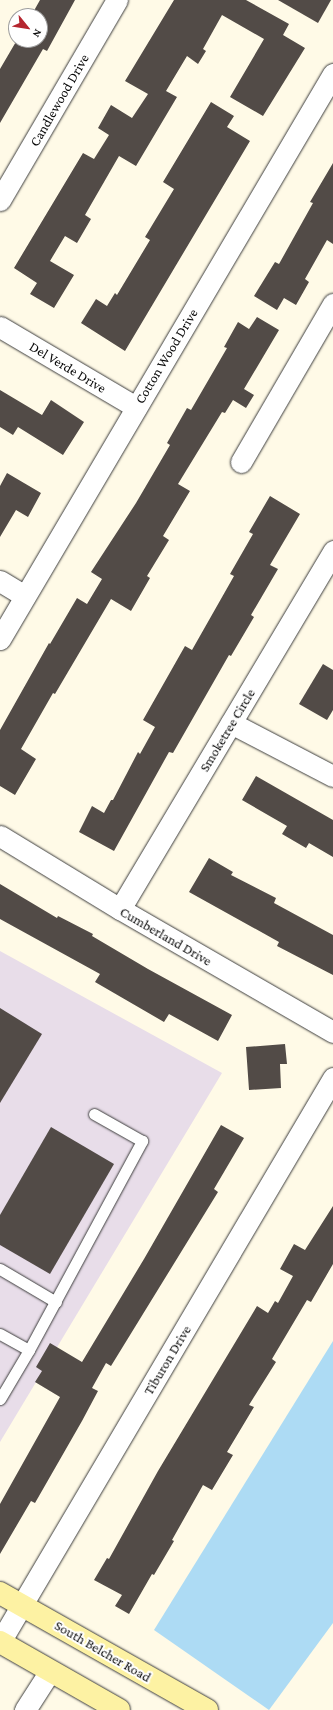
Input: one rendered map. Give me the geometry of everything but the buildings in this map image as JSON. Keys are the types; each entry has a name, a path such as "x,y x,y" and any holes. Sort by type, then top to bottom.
{"main road":[{"name":"South Belcher Road","path":"0,1593 207,1710"},
{"path":"0,1642 119,1710"}],"street":[{"name":"Candlewood Drive","path":"0,200 117,0"},
{"name":"Cotton Wood Drive","path":"0,639 333,74"},
{"path":"241,462 333,304"},
{"name":"Del Verde Drive","path":"0,327 136,407"},
{"name":"Smoketree Circle","path":"120,909 333,551"},
{"path":"0,581 25,596"},
{"path":"231,724 333,776"},
{"name":"Cumberland Drive","path":"0,836 120,909 333,1032"},
{"name":"Tiburon Drive","path":"0,1642 333,1078"},
{"path":"25,1710 50,1671"}],"lane":[{"path":"0,1399 56,1302 142,1141 94,1114"},
{"path":"0,1269 56,1302"},
{"path":"0,1334 29,1350"}],"shaded area":[{"path":"0,951 222,1073 0,1442"}],"water":[{"path":"333,1341 333,1623 269,1710 154,1630"}]}
